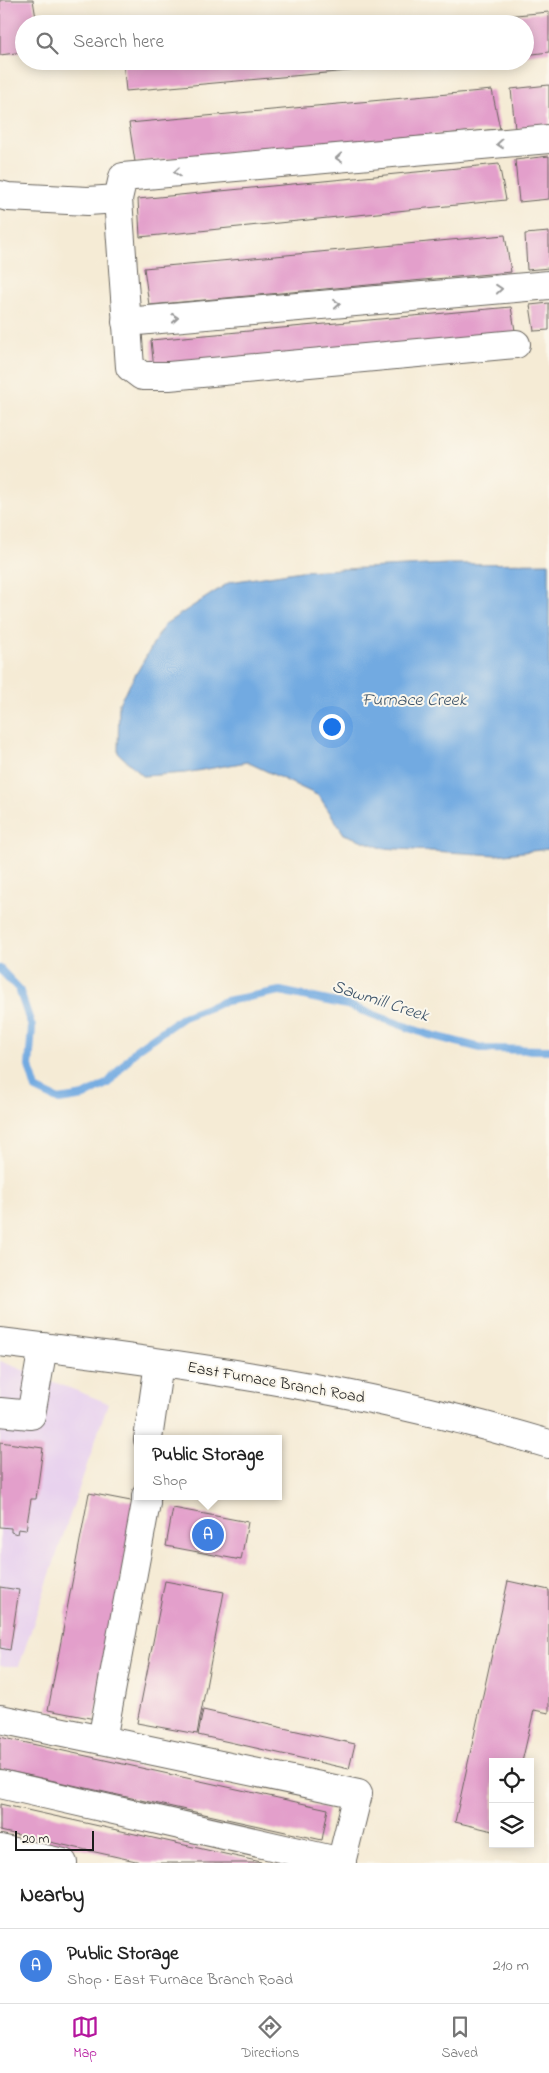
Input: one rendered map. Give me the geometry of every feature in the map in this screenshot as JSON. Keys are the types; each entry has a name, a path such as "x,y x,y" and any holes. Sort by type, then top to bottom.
{"main road":[{"path":"516,344 170,376 142,376 130,367 118,199 123,177 549,140"},
{"path":"0,194 8,197 88,201 118,199"},
{"path":"126,322 549,285"},
{"name":"East Furnace Branch Road","path":"0,1342 245,1376 397,1405 475,1423 549,1444"},
{"path":"0,1412 31,1415 43,1347"},
{"path":"149,1435 159,1363"},
{"path":"102,1740 146,1500"},
{"path":"0,1719 358,1794 342,1862 0,1784"},
{"path":"0,1849 64,1863"}],"shaded area":[{"path":"0,1361 108,1403 19,1666 0,1666"}],"water":[{"name":"Furnace Creek","path":"549,563 549,849 496,855 382,848 344,834 319,796 247,762 185,773 143,776 118,753 119,703 165,624 230,582 301,571 448,564"}],"building":[{"path":"0,0 33,0 36,15 15,15 15,53 0,55"},
{"path":"549,12 549,52 534,54 534,15 516,15"},
{"path":"124,70 359,70 126,91"},
{"path":"549,85 549,126 515,129 511,89"},
{"path":"492,90 500,129 135,162 129,123"},
{"path":"549,156 549,199 519,202 515,160"},
{"path":"499,164 506,200 140,237 138,199"},
{"path":"549,232 549,268 527,270 525,234"},
{"path":"505,235 511,272 149,305 144,268"},
{"path":"549,303 549,330 534,331 530,305"},
{"path":"511,307 516,336 154,370 151,340"},
{"path":"0,1442 43,1448 36,1499 31,1499 26,1530 18,1529 17,1534 11,1532 11,1528 0,1527"},
{"path":"89,1493 136,1502 95,1719 48,1710"},
{"path":"173,1508 248,1522 241,1560 166,1546"},
{"path":"165,1581 224,1592 197,1734 137,1723"},
{"path":"508,1581 549,1590 549,1713 534,1710 523,1758 489,1758 489,1830 455,1822"},
{"path":"0,1587 19,1590 10,1650 0,1648"},
{"path":"203,1710 355,1744 349,1769 198,1735"},
{"path":"0,1737 328,1809 322,1840 0,1769"},
{"path":"0,1804 261,1863 145,1863 0,1831"}],"waterway":[{"name":"Sawmill Creek","path":"0,969 19,989 32,1027 29,1066 36,1089 59,1100 84,1096 108,1083 137,1049 183,1017 226,1001 280,991 347,1005 426,1034 485,1049 549,1050"}],"place":[{"name":"Public Storage","path":"208,1535"}]}
